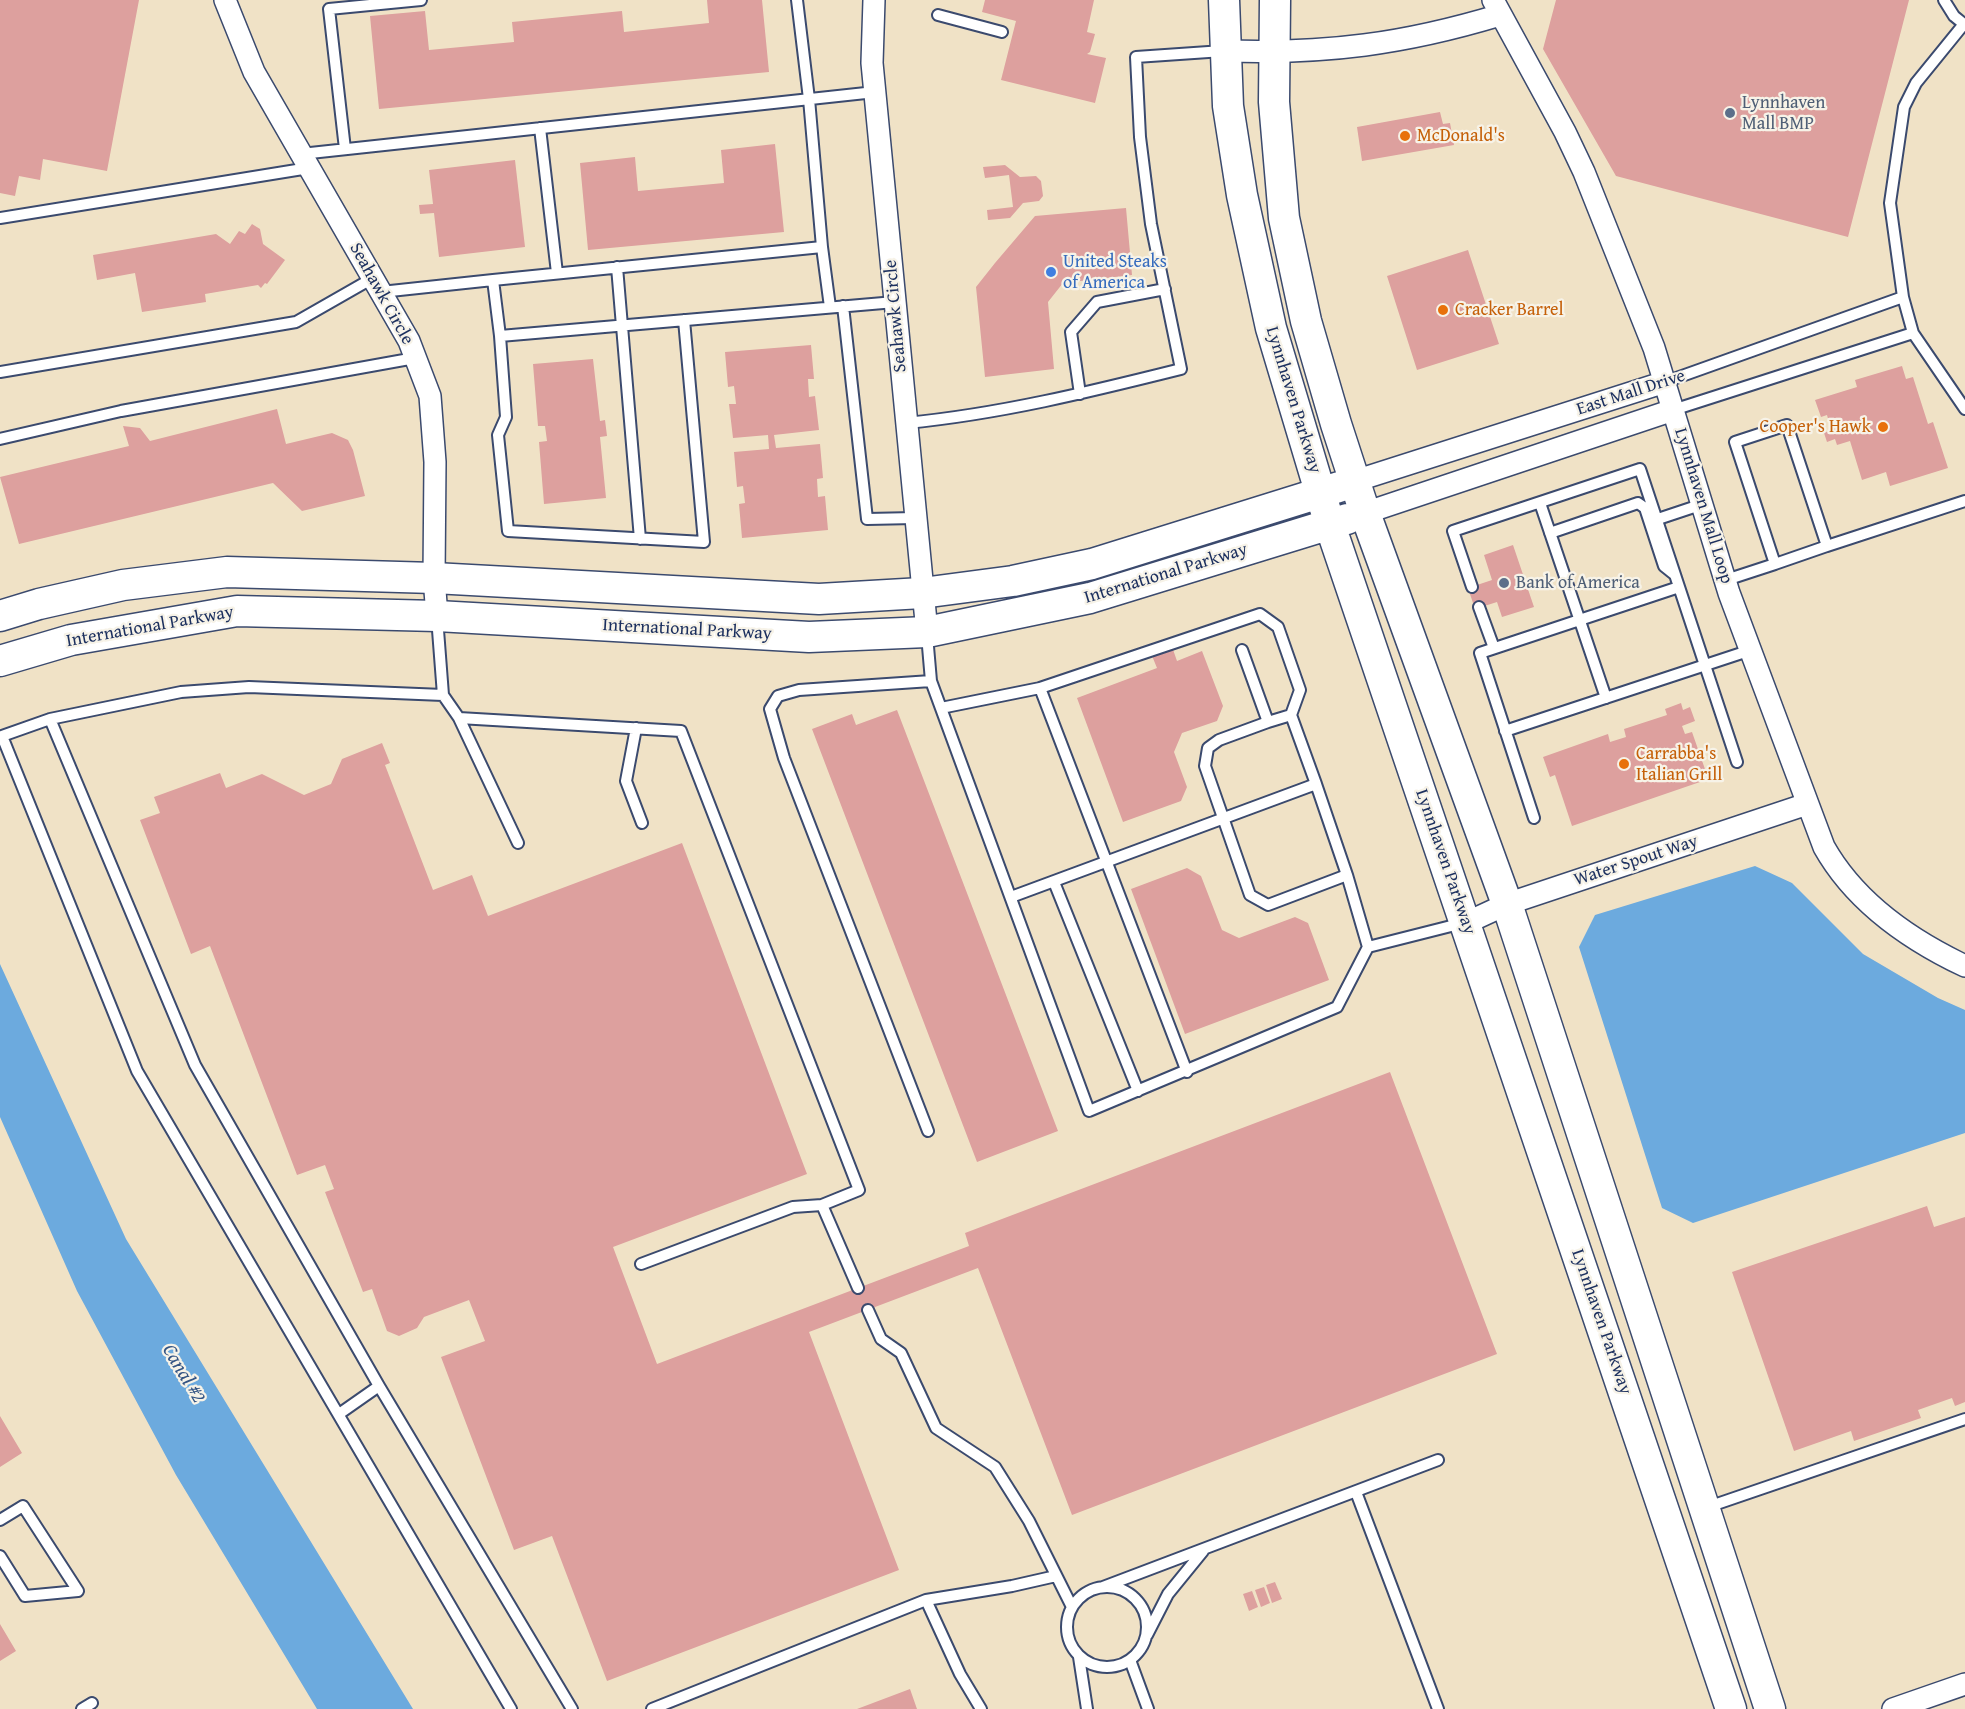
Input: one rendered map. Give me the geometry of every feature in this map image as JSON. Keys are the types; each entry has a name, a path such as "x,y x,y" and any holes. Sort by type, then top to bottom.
{"main road":[{"name":"Lynnhaven Parkway","path":"1224,0 1228,106 1242,195 1271,328 1330,525 1731,1709"},
{"name":"Lynnhaven Parkway","path":"1275,0 1274,102 1284,218 1306,321 1365,513 1507,904 1770,1709"},
{"name":"International Parkway","path":"0,616 39,604 123,585 227,572 434,578 819,599 922,592 1012,581 1092,564 1321,494 1355,481"},
{"name":"International Parkway","path":"0,661 71,640 237,610 436,616 809,637 927,632 1090,598 1365,513"}],"street":[{"name":"Seahawk Circle","path":"225,0 254,72 377,285 416,358 430,396 435,462 436,616"},
{"name":"Seahawk Circle","path":"874,0 872,63 927,632"},
{"path":"1226,51 1275,52 1395,42 1444,32 1497,7"},
{"name":"Lynnhaven Mall Loop","path":"1497,7 1565,132 1584,172 1654,348 1726,580 1824,847 1853,889 1911,936 1965,966"},
{"name":"East Mall Drive","path":"1355,481 1665,382"},
{"name":"East Mall Drive","path":"1365,513 1673,410"},
{"name":"Water Spout Way","path":"1466,922 1507,904 1807,804"},
{"path":"1905,1707 1965,1684"}],"lane":[{"path":"345,149 329,9 421,0"},
{"path":"797,0 830,307"},
{"path":"1944,0 1954,16 1965,25 1916,83 1904,107 1890,202 1903,297 1913,333 1965,409"},
{"path":"938,15 1002,32"},
{"path":"906,423 973,417 1181,369 1151,224 1140,137 1136,57 1226,51"},
{"path":"0,218 305,161 345,149 875,92"},
{"path":"540,128 557,273"},
{"path":"0,372 296,322 377,285 494,280 822,247"},
{"path":"617,267 640,539"},
{"path":"494,280 506,417 498,435 508,531 704,542 684,320"},
{"path":"1080,394 1071,332 1097,302 1165,289"},
{"name":"East Mall Drive","path":"1665,382 1903,297"},
{"path":"500,336 895,302"},
{"path":"843,306 867,519 915,518"},
{"name":"East Mall Drive","path":"1673,410 1913,333"},
{"path":"0,439 121,411 416,358"},
{"path":"1775,564 1735,442 1787,425 1827,546"},
{"path":"1472,587 1453,531 1640,469 1737,762"},
{"path":"1726,580 1965,501"},
{"path":"1540,503 1606,698"},
{"path":"1550,533 1638,503 1645,508 1664,566 1675,574"},
{"path":"1658,519 1703,504"},
{"path":"1534,818 1480,653 1679,587"},
{"path":"1479,607 1494,648"},
{"path":"927,632 931,681 1089,1111 1337,1007 1368,947 1347,875 1291,715 1300,690 1278,627 1260,614 1040,688 941,708"},
{"path":"436,616 443,694 459,718 518,843"},
{"path":"1242,650 1268,722"},
{"path":"1505,731 1751,650"},
{"path":"928,1131 784,758 770,708 778,696 799,690 931,681"},
{"path":"443,694 249,687 181,692 50,719 2,736 133,1061 208,1195 511,1709"},
{"path":"1040,688 1186,1072"},
{"path":"1291,715 1219,740 1208,748 1205,766 1251,896 1268,905 1347,875"},
{"path":"459,718 681,731 859,1190 822,1205 793,1207 641,1264"},
{"path":"50,719 195,1065 379,1386 573,1709"},
{"path":"636,728 626,781 642,823"},
{"path":"1011,897 1316,784"},
{"path":"1054,882 1138,1091"},
{"path":"1368,947 1466,922"},
{"path":"822,1205 858,1288"},
{"path":"867,1310 881,1340 901,1353 936,1428 995,1467 1029,1521 1072,1607"},
{"path":"339,1414 379,1386"},
{"path":"1705,1508 1965,1419"},
{"path":"1203,1551 1168,1594 1140,1650 1130,1660 1118,1666 1104,1667 1090,1664 1079,1657 1066,1633 1067,1619 1072,1607 1090,1590 1203,1551 1438,1460"},
{"path":"1356,1492 1438,1709"},
{"path":"0,1520 23,1506 78,1591 25,1596 0,1556"},
{"path":"652,1709 926,1600 1012,1586 1056,1576"},
{"path":"1103,1587 1128,1593 1137,1601 1144,1612 1146,1638"},
{"path":"926,1600 960,1674 981,1709"},
{"path":"1079,1657 1087,1709"},
{"path":"1130,1660 1148,1709"}],"water":[{"path":"1755,866 1792,883 1863,954 1938,998 1965,1010 1965,1133 1693,1223 1662,1208 1579,947 1595,915"},
{"name":"Canal #2","path":"0,964 126,1239 413,1709 317,1709 176,1475 77,1291 0,1117"}],"building":[{"path":"0,0 139,0 107,171 43,159 40,180 19,176 15,196 0,193"},
{"path":"707,0 762,0 769,72 379,109 370,16 425,11 429,50 514,42 512,22 622,11 624,32 709,23"},
{"path":"985,0 1094,0 1087,32 1095,34 1090,52 1087,54 1106,58 1095,103 1001,80 1016,21 982,12"},
{"name":"Lynnhaven Mall BMP","path":"1556,0 1909,0 1848,237 1616,176 1543,49"},
{"name":"McDonald's","path":"1440,112 1443,124 1450,123 1454,145 1362,161 1357,127"},
{"path":"775,144 784,232 588,250 580,163 635,157 638,191 724,183 721,150"},
{"path":"515,160 525,247 439,257 434,213 420,214 419,205 433,204 429,170"},
{"path":"1005,165 1020,177 1036,176 1041,181 1043,196 1039,201 1023,203 1010,218 988,220 987,210 1013,207 1009,175 985,178 983,167"},
{"path":"1126,208 1132,275 1063,283 1048,302 1054,369 985,377 976,287 995,263 1035,216"},
{"path":"252,224 260,229 263,244 285,260 267,284 265,283 261,288 258,285 205,294 206,302 142,312 135,273 97,280 93,255 216,234 230,244 239,231 245,234"},
{"name":"Cracker Barrel","path":"1468,250 1499,344 1417,370 1387,276"},
{"path":"811,345 814,379 808,379 809,397 815,396 819,430 774,435 776,448 820,444 823,478 817,479 818,497 825,496 828,530 742,538 739,504 745,503 743,486 737,487 734,452 769,449 768,435 733,438 729,404 736,404 734,386 728,387 725,352"},
{"path":"593,359 600,421 605,420 607,436 600,437 606,498 544,504 539,442 547,441 545,426 538,426 533,364"},
{"name":"Cooper's Hawk","path":"1902,366 1906,379 1913,377 1928,424 1933,422 1948,468 1890,486 1886,472 1862,480 1850,441 1837,445 1835,439 1827,442 1824,433 1831,430 1827,415 1821,417 1815,400 1857,387 1855,380"},
{"path":"277,409 286,444 332,433 348,440 353,450 365,496 302,511 273,483 19,544 0,477 129,446 123,426 140,428 150,441"},
{"name":"Bank of America","path":"1513,545 1534,607 1502,617 1497,602 1475,609 1468,588 1492,580 1484,555"},
{"path":"1169,638 1177,661 1202,651 1223,706 1217,721 1182,733 1174,752 1187,787 1181,801 1123,822 1077,698 1157,668 1148,646"},
{"name":"Carrabba's Italian Grill","path":"1681,703 1683,710 1690,707 1695,721 1682,726 1685,734 1692,732 1706,772 1697,775 1700,782 1572,826 1555,775 1550,777 1543,757 1608,734 1610,742 1626,737 1624,729 1667,715 1665,709"},
{"path":"897,710 1058,1131 977,1162 812,729 852,714 856,725"},
{"path":"382,743 390,763 385,765 433,890 472,875 488,916 682,843 807,1174 613,1247 657,1364 969,1246 965,1233 1390,1072 1497,1354 1072,1515 978,1268 809,1332 899,1570 607,1681 552,1536 514,1550 441,1357 485,1341 469,1300 424,1317 417,1328 399,1336 387,1331 372,1289 363,1292 325,1192 334,1189 325,1165 297,1175 210,946 191,954 140,820 160,813 154,797 220,773 226,788 262,774 304,795 331,784 342,759"},
{"path":"1187,868 1201,876 1222,930 1239,938 1295,917 1308,923 1329,980 1185,1034 1131,889"},
{"path":"1927,1206 1934,1227 1965,1217 1965,1402 1955,1406 1952,1398 1918,1410 1921,1418 1854,1441 1851,1431 1794,1451 1732,1272"},
{"path":"0,1416 22,1453 0,1467"},
{"path":"1275,1582 1282,1599 1272,1603 1266,1585"},
{"path":"1264,1587 1270,1603 1261,1607 1255,1590"},
{"path":"1252,1591 1258,1607 1249,1611 1243,1594"},
{"path":"0,1624 16,1651 0,1661"},
{"path":"910,1689 917,1709 857,1709"}],"place":[{"name":"Lynnhaven Mall BMP","path":"1730,113"},
{"name":"McDonald's","path":"1405,136"},
{"name":"United Steaks of America","path":"1051,272"},
{"name":"Cracker Barrel","path":"1443,310"},
{"name":"Cooper's Hawk","path":"1883,427"},
{"name":"Bank of America","path":"1504,583"},
{"name":"Carrabba's Italian Grill","path":"1624,764"}]}
